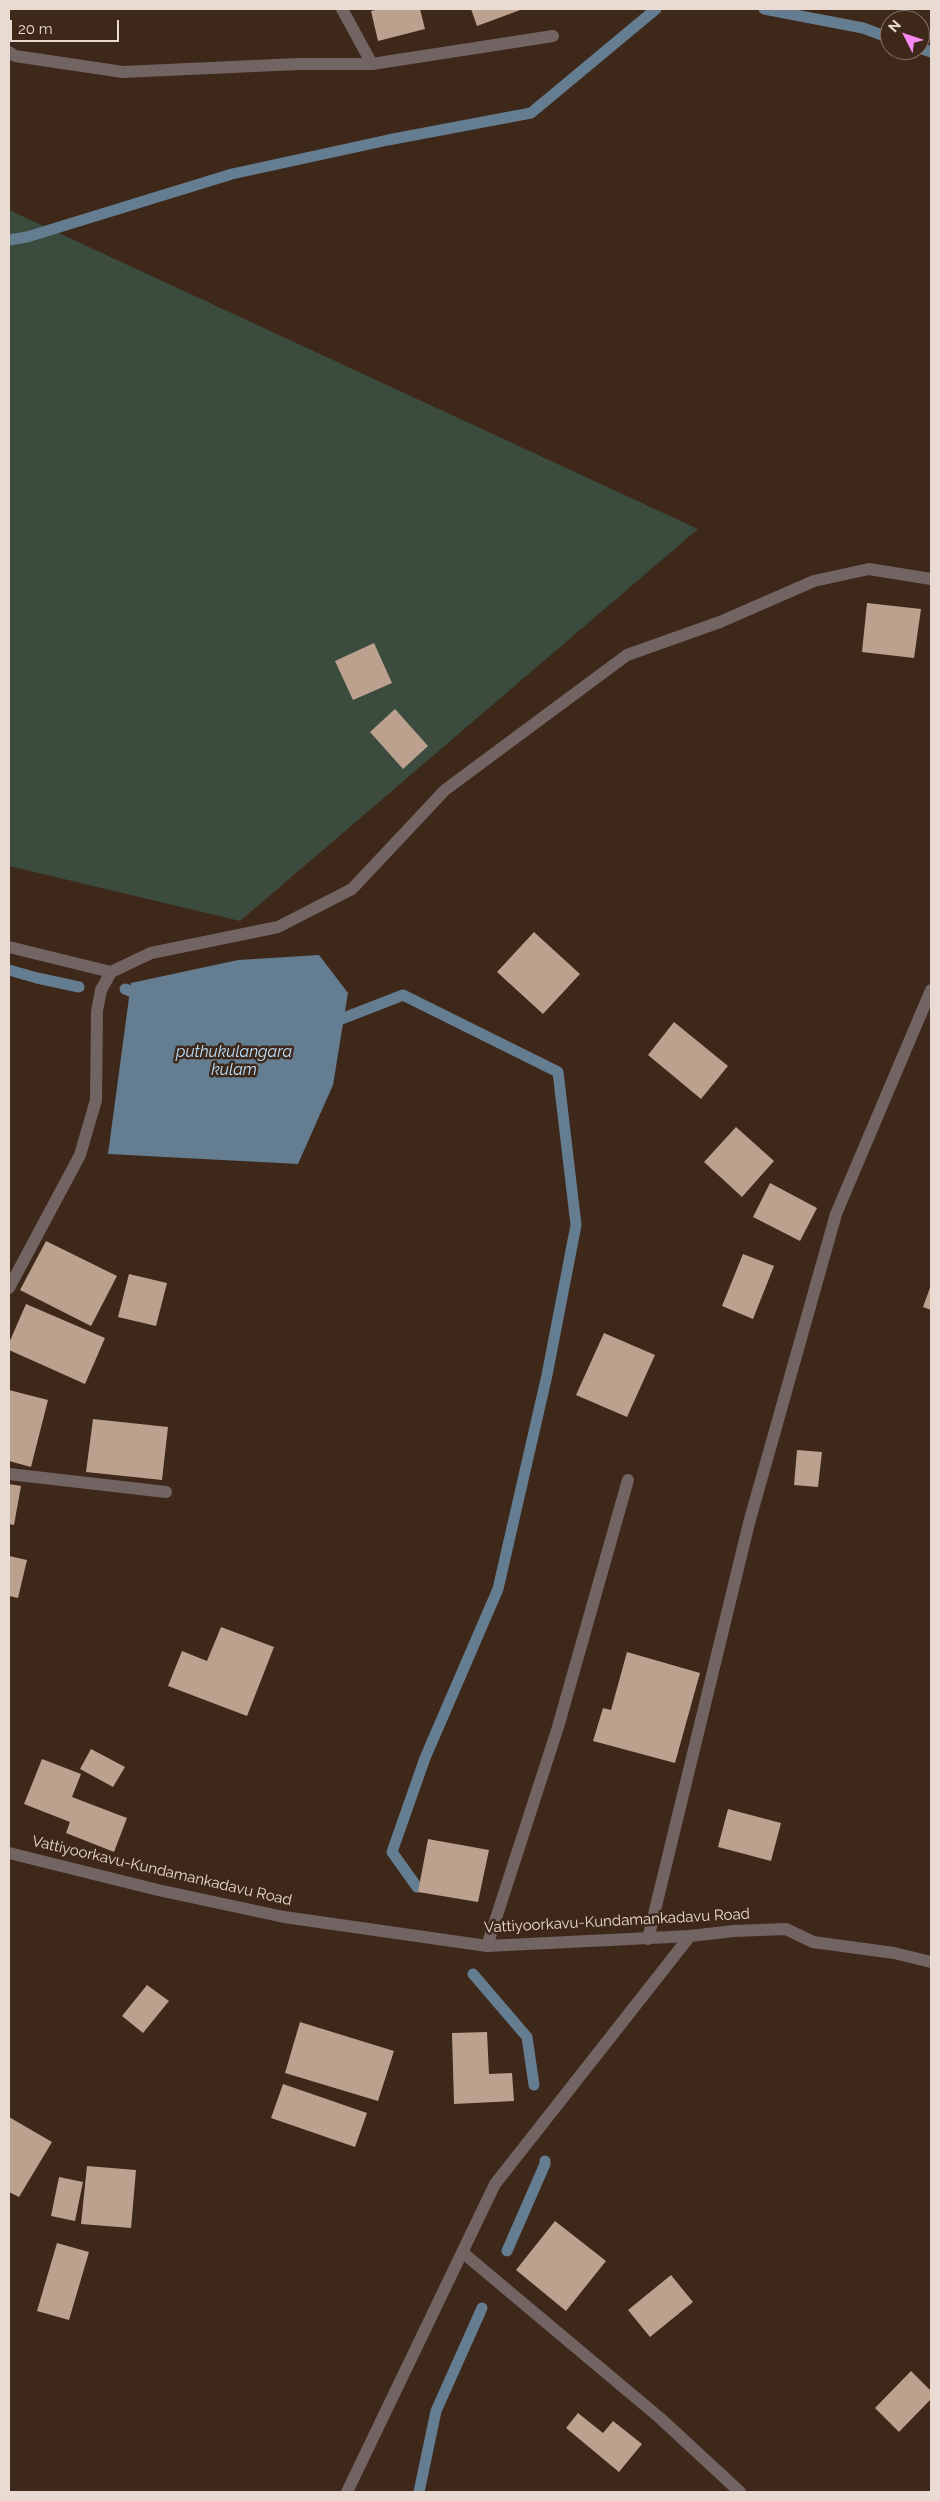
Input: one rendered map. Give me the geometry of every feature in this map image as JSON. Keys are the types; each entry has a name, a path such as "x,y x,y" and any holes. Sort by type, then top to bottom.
{"street":[{"path":"342,9 372,64"},
{"path":"9,52 15,56 123,72 298,64 372,64 553,36"},
{"path":"9,1288 80,1155 96,1100 97,1011 101,990 111,972 151,953 278,927 352,889 445,790 627,655 720,622 814,581 869,569 931,579"},
{"path":"9,947 111,972"},
{"path":"648,1939 749,1523 836,1214 931,990"},
{"path":"9,1474 166,1492"},
{"path":"487,1946 558,1727 628,1480"},
{"name":"Vattiyoorkavu-Kundamankadavu Road","path":"9,1853 158,1890 284,1917 487,1946 648,1939 734,1931 786,1929 813,1942 894,1953 931,1962"},
{"path":"347,2492 495,2184 690,1936"},
{"path":"462,2252 660,2418 740,2492"}],"green space":[{"path":"9,210 698,529 240,921 9,866"}],"water":[{"name":"puthukulangara kulam","path":"319,955 348,993 333,1085 298,1164 108,1154 131,983 238,960"}],"building":[{"path":"380,9 420,9 425,29 378,41 371,11"},
{"path":"471,9 523,9 477,26"},
{"path":"867,603 921,609 914,658 862,652"},
{"path":"374,643 392,683 353,700 335,661"},
{"path":"395,709 428,746 403,769 370,732"},
{"path":"534,932 580,974 543,1014 497,972"},
{"path":"674,1022 728,1066 701,1099 648,1055"},
{"path":"736,1127 774,1161 742,1197 704,1162"},
{"path":"770,1183 817,1208 800,1241 753,1217"},
{"path":"46,1241 117,1276 91,1326 20,1290"},
{"path":"743,1254 774,1266 753,1319 722,1306"},
{"path":"129,1274 167,1283 156,1326 118,1317"},
{"path":"931,1285 931,1310 923,1307"},
{"path":"26,1304 105,1338 85,1384 9,1350 9,1343"},
{"path":"604,1333 655,1355 627,1417 576,1395"},
{"path":"9,1390 48,1400 31,1467 9,1461"},
{"path":"93,1419 168,1427 162,1480 86,1472"},
{"path":"797,1450 822,1452 818,1487 794,1485"},
{"path":"9,1484 21,1486 14,1525 9,1524"},
{"path":"9,1556 27,1560 18,1598 9,1596"},
{"path":"221,1627 274,1647 247,1716 168,1686 182,1651 207,1661"},
{"path":"627,1652 700,1673 675,1763 593,1741 603,1708 611,1710"},
{"path":"91,1749 125,1767 113,1787 80,1769"},
{"path":"42,1759 81,1774 72,1797 127,1818 114,1852 66,1833 70,1822 24,1804"},
{"path":"728,1809 781,1823 771,1861 718,1847"},
{"path":"428,1839 489,1850 478,1902 418,1892"},
{"path":"147,1985 169,2001 143,2033 122,2016"},
{"path":"300,2022 394,2051 378,2101 285,2073"},
{"path":"487,2032 489,2074 512,2073 514,2101 454,2104 452,2033"},
{"path":"283,2084 367,2113 355,2147 271,2118"},
{"path":"9,2117 52,2142 19,2197 9,2192"},
{"path":"87,2166 136,2170 131,2228 81,2224"},
{"path":"59,2177 83,2182 75,2221 51,2216"},
{"path":"555,2221 606,2261 566,2311 516,2270"},
{"path":"57,2243 89,2252 69,2320 37,2311"},
{"path":"671,2275 693,2302 650,2337 628,2310"},
{"path":"911,2371 931,2391 931,2399 899,2432 875,2408"},
{"path":"578,2413 603,2433 613,2421 642,2444 619,2472 566,2428"}],"waterway":[{"path":"9,240 27,237 232,174 388,140 531,113 656,9"},
{"path":"764,9 863,28 880,34"},
{"path":"9,970 79,987"},
{"path":"125,989 143,996"},
{"path":"331,1023 403,995 558,1072 576,1225 547,1375 498,1589 425,1758 392,1852 417,1887"},
{"path":"473,1974 527,2037 534,2085"},
{"path":"507,2251 545,2161"},
{"path":"419,2492 436,2411 482,2308"}]}
